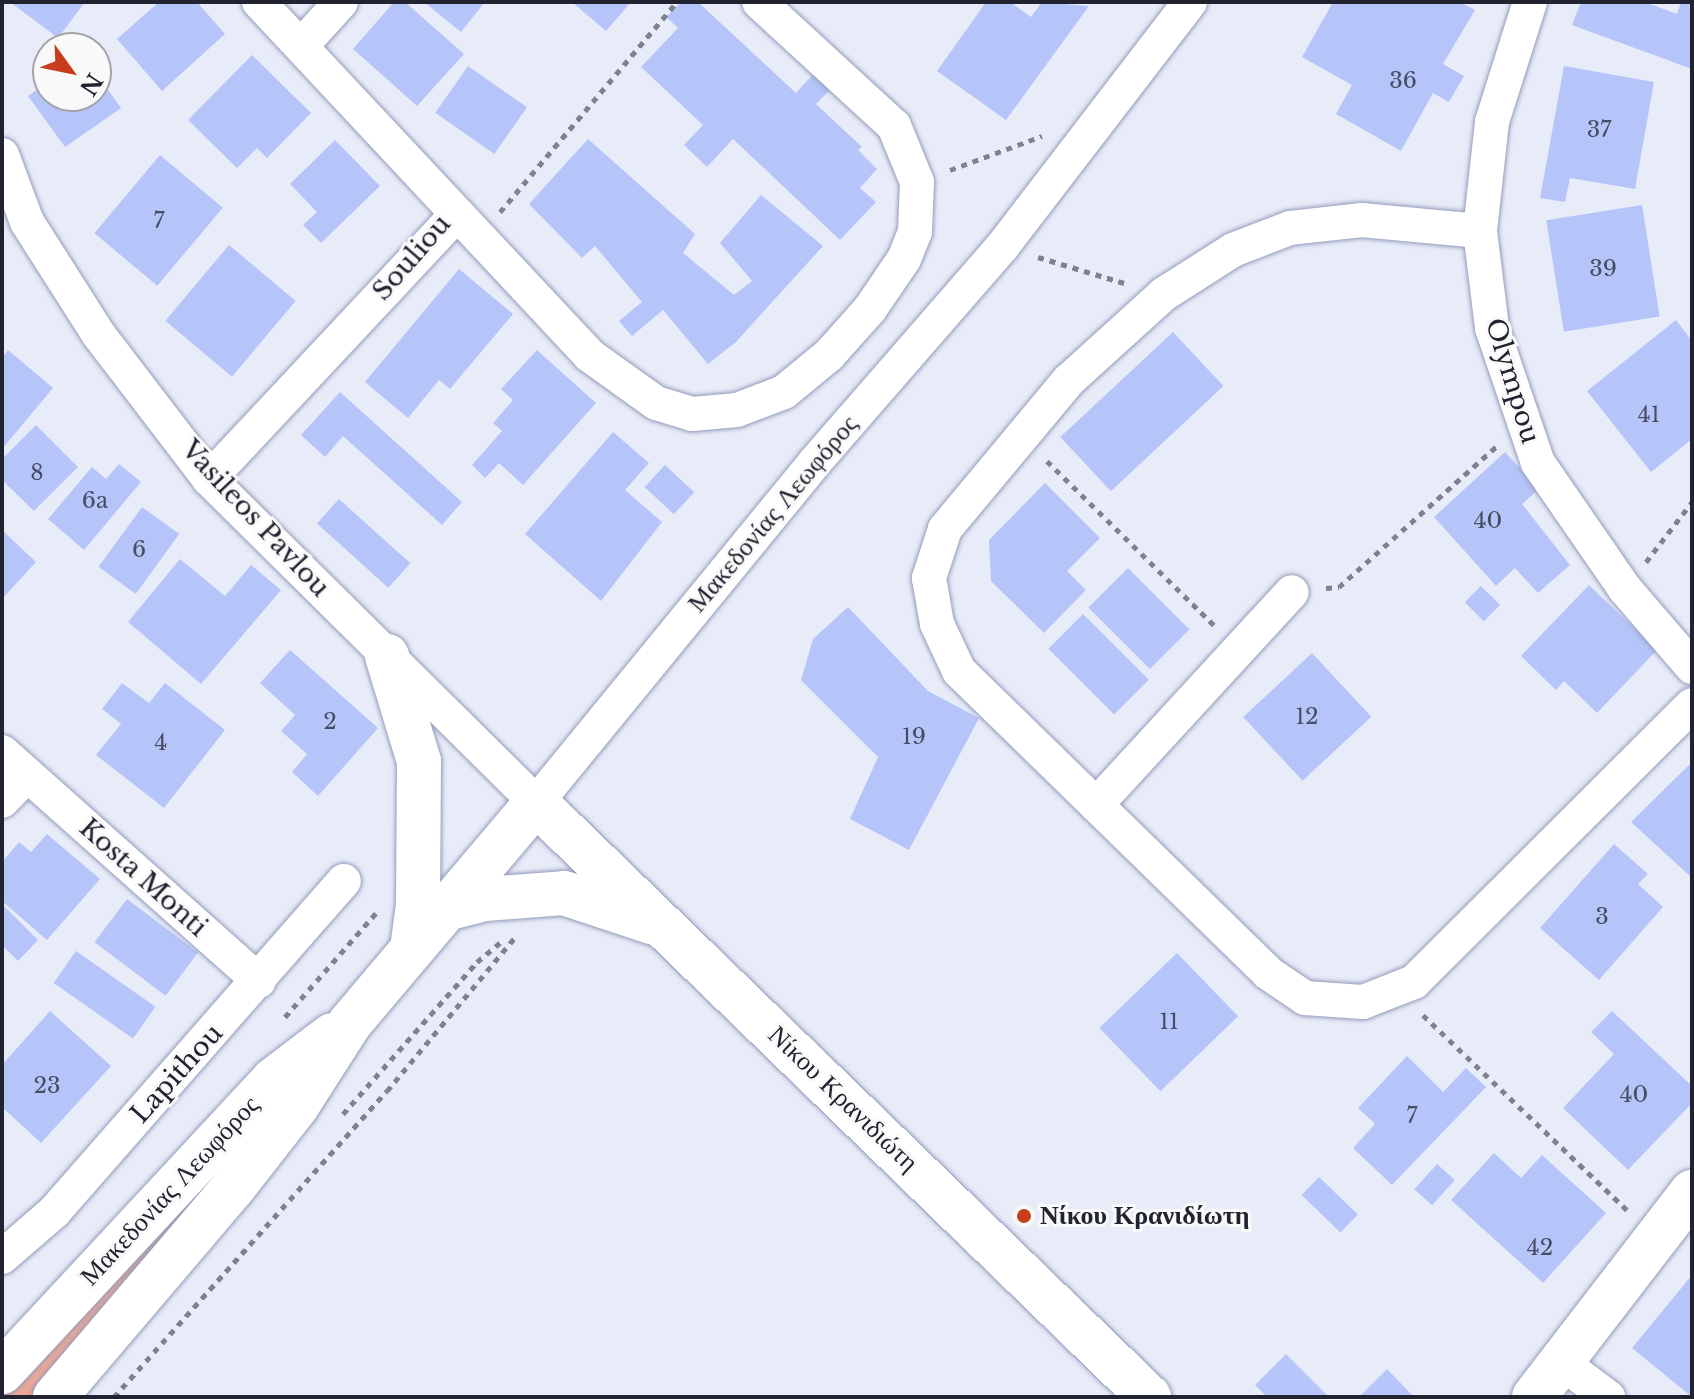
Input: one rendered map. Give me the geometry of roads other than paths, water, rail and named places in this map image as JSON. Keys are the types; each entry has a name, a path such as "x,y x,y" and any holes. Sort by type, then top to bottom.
{"main road":[{"path":"387,656 419,761 418,905 412,949"},
{"name":"Μακεδονίας Λεωφόρος","path":"55,1397 297,1106 350,1023 536,803"},
{"name":"Νίκου Κρανιδιώτη","path":"536,803 1149,1397"},
{"path":"446,909 485,899 564,893 665,927"},
{"name":"Μακεδονίας Λεωφόρος","path":"2,1372 273,1080 350,1023"},
{"path":"1534,1397 1692,1192"}],"street":[{"name":"Souliou","path":"209,479 467,227 259,2"},
{"path":"302,45 341,2"},
{"path":"467,227 589,355 626,385 656,403 692,414 714,414 784,392 829,355 870,309 904,259 915,232 917,182 894,126 875,104 759,2"},
{"name":"Μακεδονίας Λεωφόρος","path":"536,803 815,462 1002,247 1190,2"},
{"name":"Olympou","path":"1530,2 1492,122 1480,231 1492,328 1522,423 1551,483 1625,589 1692,667"},
{"name":"Vasileos Pavlou","path":"2,155 15,224 209,479 536,803"},
{"path":"1480,231 1362,220 1290,228 1233,250 1164,294 1069,380 945,529 929,578 937,624 959,671 1268,973 1305,998 1363,1002 1414,982 1692,705"},
{"path":"1096,805 1292,592"},
{"name":"Kosta Monti","path":"2,801 14,763 259,981"},
{"name":"Lapithou","path":"2,1257 54,1212 344,881"},
{"path":"1561,1362 1608,1397"}],"place":[{"name":"Νίκου Κρανιδίωτη","path":"1024,1216"}]}
